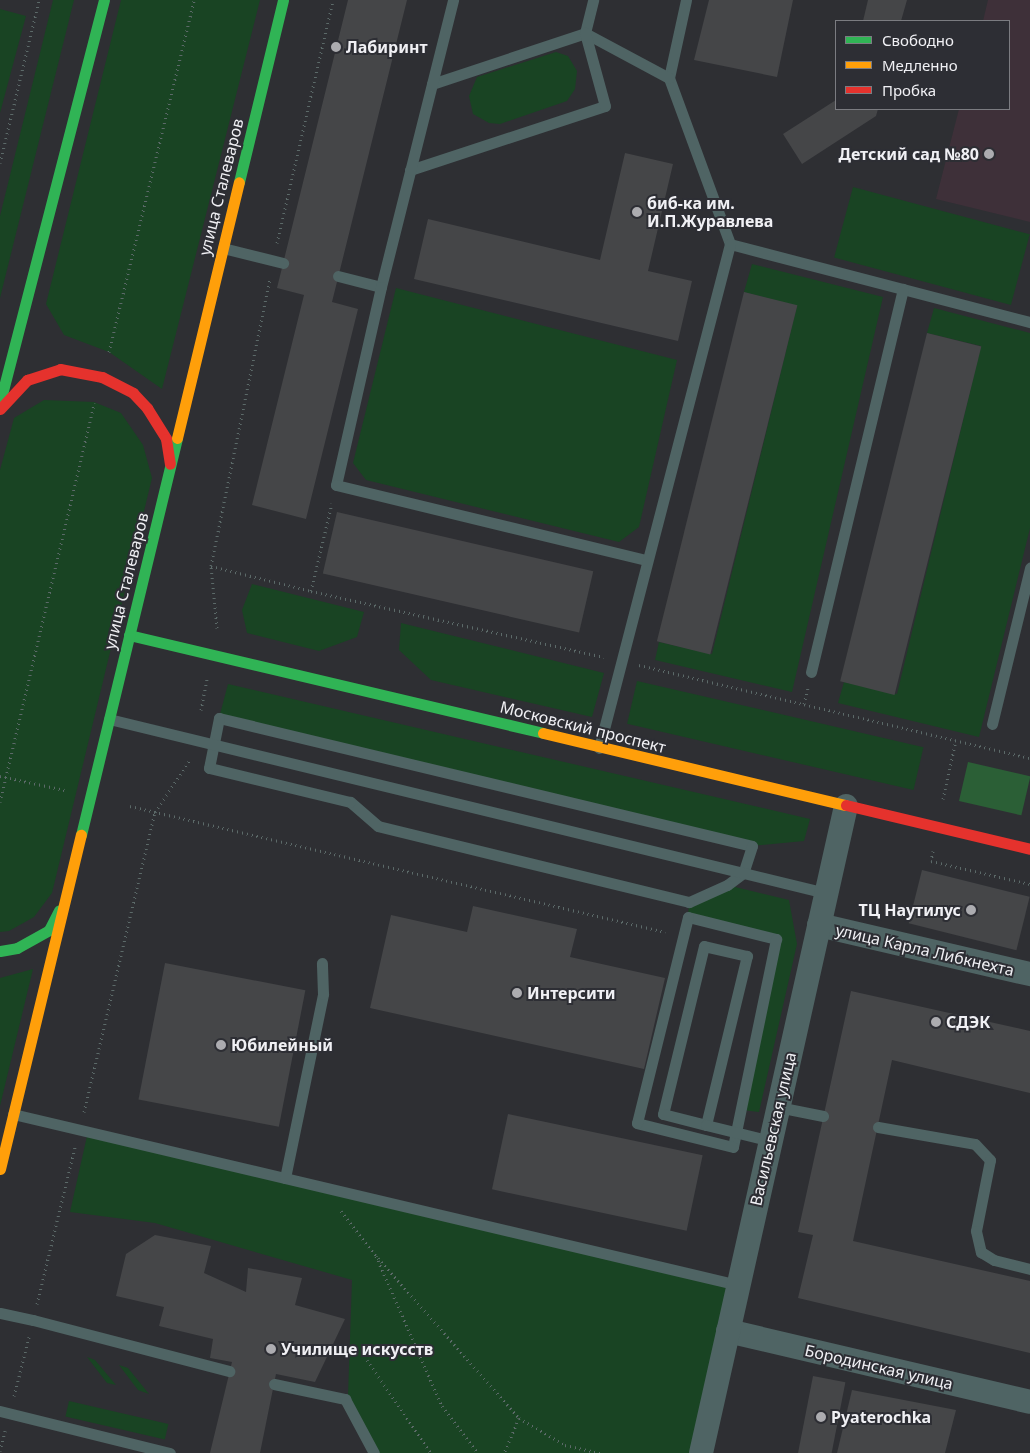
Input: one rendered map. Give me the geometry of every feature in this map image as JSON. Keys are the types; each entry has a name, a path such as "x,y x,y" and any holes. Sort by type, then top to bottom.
{"main road":[{"path":"0,402 104,0"},
{"name":"улица Сталеваров","path":"0,1169 283,0"},
{"path":"0,409 27,380 60,369 102,377 133,393 147,408 166,440 170,466"},
{"name":"Московский проспект","path":"129,635 1030,849"},
{"path":"0,951 17,948 49,930 66,897"}],"street":[{"name":"Васильевская улица","path":"701,1453 846,806"},
{"name":"улица Карла Либкнехта","path":"819,925 1030,974"},
{"name":"Бородинская улица","path":"728,1331 1030,1402"}],"lane":[{"path":"452,0 381,287 336,485 647,560"},
{"path":"410,170 605,106 585,33 593,0"},
{"path":"599,748 730,244 669,78 686,0"},
{"path":"432,84 585,33 669,78"},
{"path":"730,244 1030,322"},
{"path":"223,248 278,262"},
{"path":"338,276 381,287"},
{"path":"812,672 903,289"},
{"path":"992,724 1030,568"},
{"path":"219,718 752,846 743,873 727,885 689,902 378,826 350,802 209,768 219,718"},
{"path":"109,719 826,893"},
{"path":"688,917 776,939 733,1146 637,1123 683,936 688,917"},
{"path":"706,1125 747,956 704,946 662,1114 706,1125 736,1132 771,1141"},
{"path":"285,1178 323,994 322,963"},
{"path":"778,1107 823,1116"},
{"path":"13,1114 738,1285"},
{"path":"878,1127 975,1144 990,1160 976,1231 981,1252 994,1260 1030,1269"},
{"path":"0,1313 229,1371"},
{"path":"274,1384 345,1398 374,1453"},
{"path":"0,1411 170,1453"}],"path":[{"path":"0,163 39,0"},
{"path":"0,802 194,0"},
{"path":"218,629 210,566 278,262 333,0"},
{"path":"311,591 336,485"},
{"path":"200,713 207,679"},
{"path":"944,799 956,740"},
{"path":"155,812 191,760"},
{"path":"0,776 64,790"},
{"path":"130,806 683,936"},
{"path":"934,848 931,861 1030,884"},
{"path":"322,1187 376,1256 519,1418 565,1445 601,1453"},
{"path":"376,1256 442,1406 478,1453"},
{"path":"367,1360 431,1453"},
{"path":"504,1453 519,1418"}],"shaded area":[{"name":"Детский сад №80","path":"988,0 1030,0 1030,222 936,199 959,110 1010,110 1010,20 983,20"}],"green space":[{"path":"53,0 74,0 0,298 0,216"},
{"path":"121,0 260,0 162,389 109,352 64,335 46,304"},
{"path":"0,9 26,16 0,113"},
{"path":"556,52 568,56 577,71 575,89 567,101 500,124 489,123 473,114 469,96 477,77"},
{"path":"853,187 1030,234 1011,305 834,258"},
{"path":"752,264 883,297 792,692 655,660 659,642 712,654 797,306 744,292"},
{"path":"396,288 677,360 639,527 619,542 366,480 353,463"},
{"path":"934,308 1030,333 1030,528 979,737 838,703 844,682 897,694 981,346 927,333"},
{"path":"44,400 94,402 121,413 143,445 152,478 52,893 34,917 9,931 0,932 0,470 14,418"},
{"path":"252,584 364,612 357,637 319,651 247,633 242,610"},
{"path":"401,623 604,673 592,717 431,680 399,650"},
{"path":"637,681 923,747 914,790 627,724"},
{"path":"228,684 810,819 804,841 752,846 219,718"},
{"path":"968,762 1030,776 1021,815 959,801"},
{"path":"727,885 789,900 797,944 759,1112 742,1110 776,939 688,917 689,902"},
{"path":"33,969 0,1106 0,978"},
{"path":"87,1136 728,1288 692,1453 378,1453 348,1396 352,1280 155,1223 70,1212"},
{"path":"87,1357 95,1360 116,1385 107,1383"},
{"path":"119,1365 128,1368 149,1394 138,1390"},
{"path":"69,1401 168,1424 165,1440 65,1417"}],"building":[{"path":"348,0 407,0 332,302 358,309 306,519 252,505 304,295 277,288"},
{"path":"709,0 793,0 777,77 694,60"},
{"path":"868,0 907,0 901,20 863,20"},
{"path":"835,101 835,110 878,110 876,116 802,164 783,134"},
{"path":"625,153 673,164 648,271 692,281 678,341 414,279 428,219 600,260"},
{"path":"744,292 797,305 710,655 657,641"},
{"path":"927,333 981,347 894,695 840,681"},
{"path":"337,512 593,571 579,633 323,573"},
{"name":"ТЦ Наутилус","path":"922,870 1030,897 1016,950 909,923"},
{"name":"Интерсити","path":"473,906 577,929 570,957 665,978 644,1069 370,1008 391,915 467,932"},
{"name":"Юбилейный","path":"165,963 305,990 279,1127 138,1099"},
{"path":"851,991 1030,1031 1030,1093 892,1060 853,1241 1030,1281 1030,1353 798,1298 813,1235 798,1232"},
{"path":"508,1114 703,1155 687,1231 492,1189"},
{"name":"Училище искусств","path":"155,1235 211,1246 204,1273 246,1292 248,1268 302,1278 295,1305 345,1319 315,1382 276,1374 260,1453 210,1453 232,1362 210,1358 213,1339 159,1326 164,1307 116,1296 126,1254"},
{"name":"Pyaterochka","path":"813,1376 845,1382 832,1453 798,1453"},
{"path":"852,1390 956,1410 945,1453 837,1453"}],"traffic: fast":[{"path":"0,402 104,0"},
{"path":"239,182 283,0"},
{"path":"81,835 177,438"},
{"path":"129,635 543,733"},
{"path":"0,951 17,948 49,930 59,910"}],"traffic: slow":[{"path":"177,438 239,182"},
{"path":"543,733 846,805"},
{"path":"0,1169 81,835"}],"traffic: jam":[{"path":"0,409 27,380 60,369 102,377 133,393 147,408 166,439 170,464"},
{"path":"846,805 1030,849"}],"place":[{"name":"Лабиринт","path":"336,47"},
{"name":"Детский сад №80","path":"989,154"},
{"name":"биб-ка им. И.П.Журавлева","path":"637,212"},
{"name":"ТЦ Наутилус","path":"971,910"},
{"name":"Интерсити","path":"517,993"},
{"name":"СДЭК","path":"936,1022"},
{"name":"Юбилейный","path":"221,1045"},
{"name":"Училище искусств","path":"271,1349"},
{"name":"Pyaterochka","path":"821,1417"}]}
